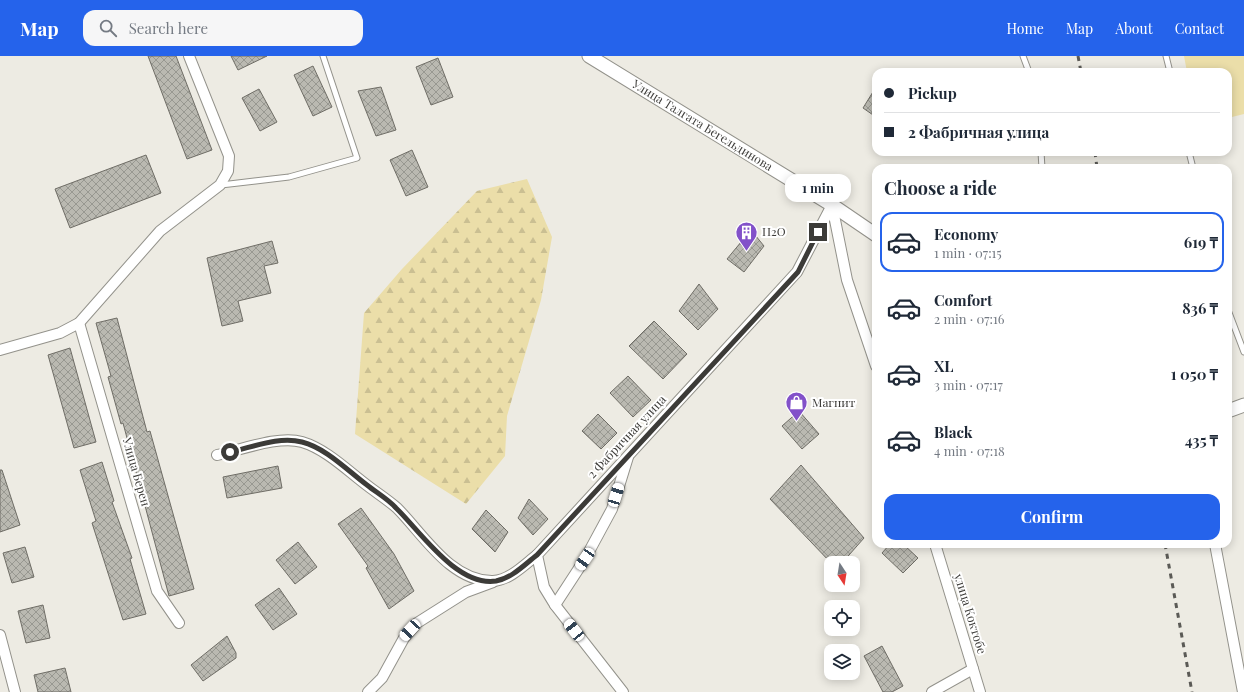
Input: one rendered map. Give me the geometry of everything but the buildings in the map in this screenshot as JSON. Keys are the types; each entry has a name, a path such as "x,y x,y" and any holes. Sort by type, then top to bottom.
{"street":[{"path":"0,350 60,333 79,323 160,231 220,185 228,171 229,156 189,56"},
{"name":"Улица Талгата Бегельдинова","path":"589,56 832,206 872,232"},
{"path":"832,206 848,280 872,354"},
{"name":"2 Фабричная улица","path":"368,692 382,678 404,638 417,624 466,592 506,578 537,555 798,272 832,206"},
{"name":"Улица Берен","path":"79,323 157,591 179,623"},
{"path":"1232,410 1244,405"},
{"path":"216,456 287,439 303,442 325,453 395,507 446,561 464,574 484,581 495,581"},
{"path":"555,605 585,559 612,509 629,454"},
{"name":"улица Коктобе","path":"936,548 980,692"},
{"path":"1216,548 1243,692"},
{"path":"537,555 544,587 555,605 623,692"},
{"path":"0,635 15,692"},
{"path":"932,692 973,669"}],"lane":[{"path":"220,185 289,177 357,158 323,56"},
{"path":"1023,56 1028,68"},
{"path":"1166,56 1169,68"},
{"path":"1232,320 1244,352"}],"green space":[{"path":"1184,56 1244,56 1244,114 1232,117 1232,68 1186,68"},
{"path":"527,179 552,237 541,300 507,416 505,456 466,504 355,434 364,313 402,269 477,191"}],"railway":[{"path":"1078,56 1080,68"},
{"path":"1096,156 1096,164"},
{"path":"1166,548 1192,692"}],"place":[{"name":"H2O","path":"746,252"},
{"name":"Магнит","path":"796,422"}],"route":[{"path":"230,452 287,439 303,442 325,453 395,507 446,561 464,574 484,581 495,581 506,578 537,555 798,272 818,232"}]}
